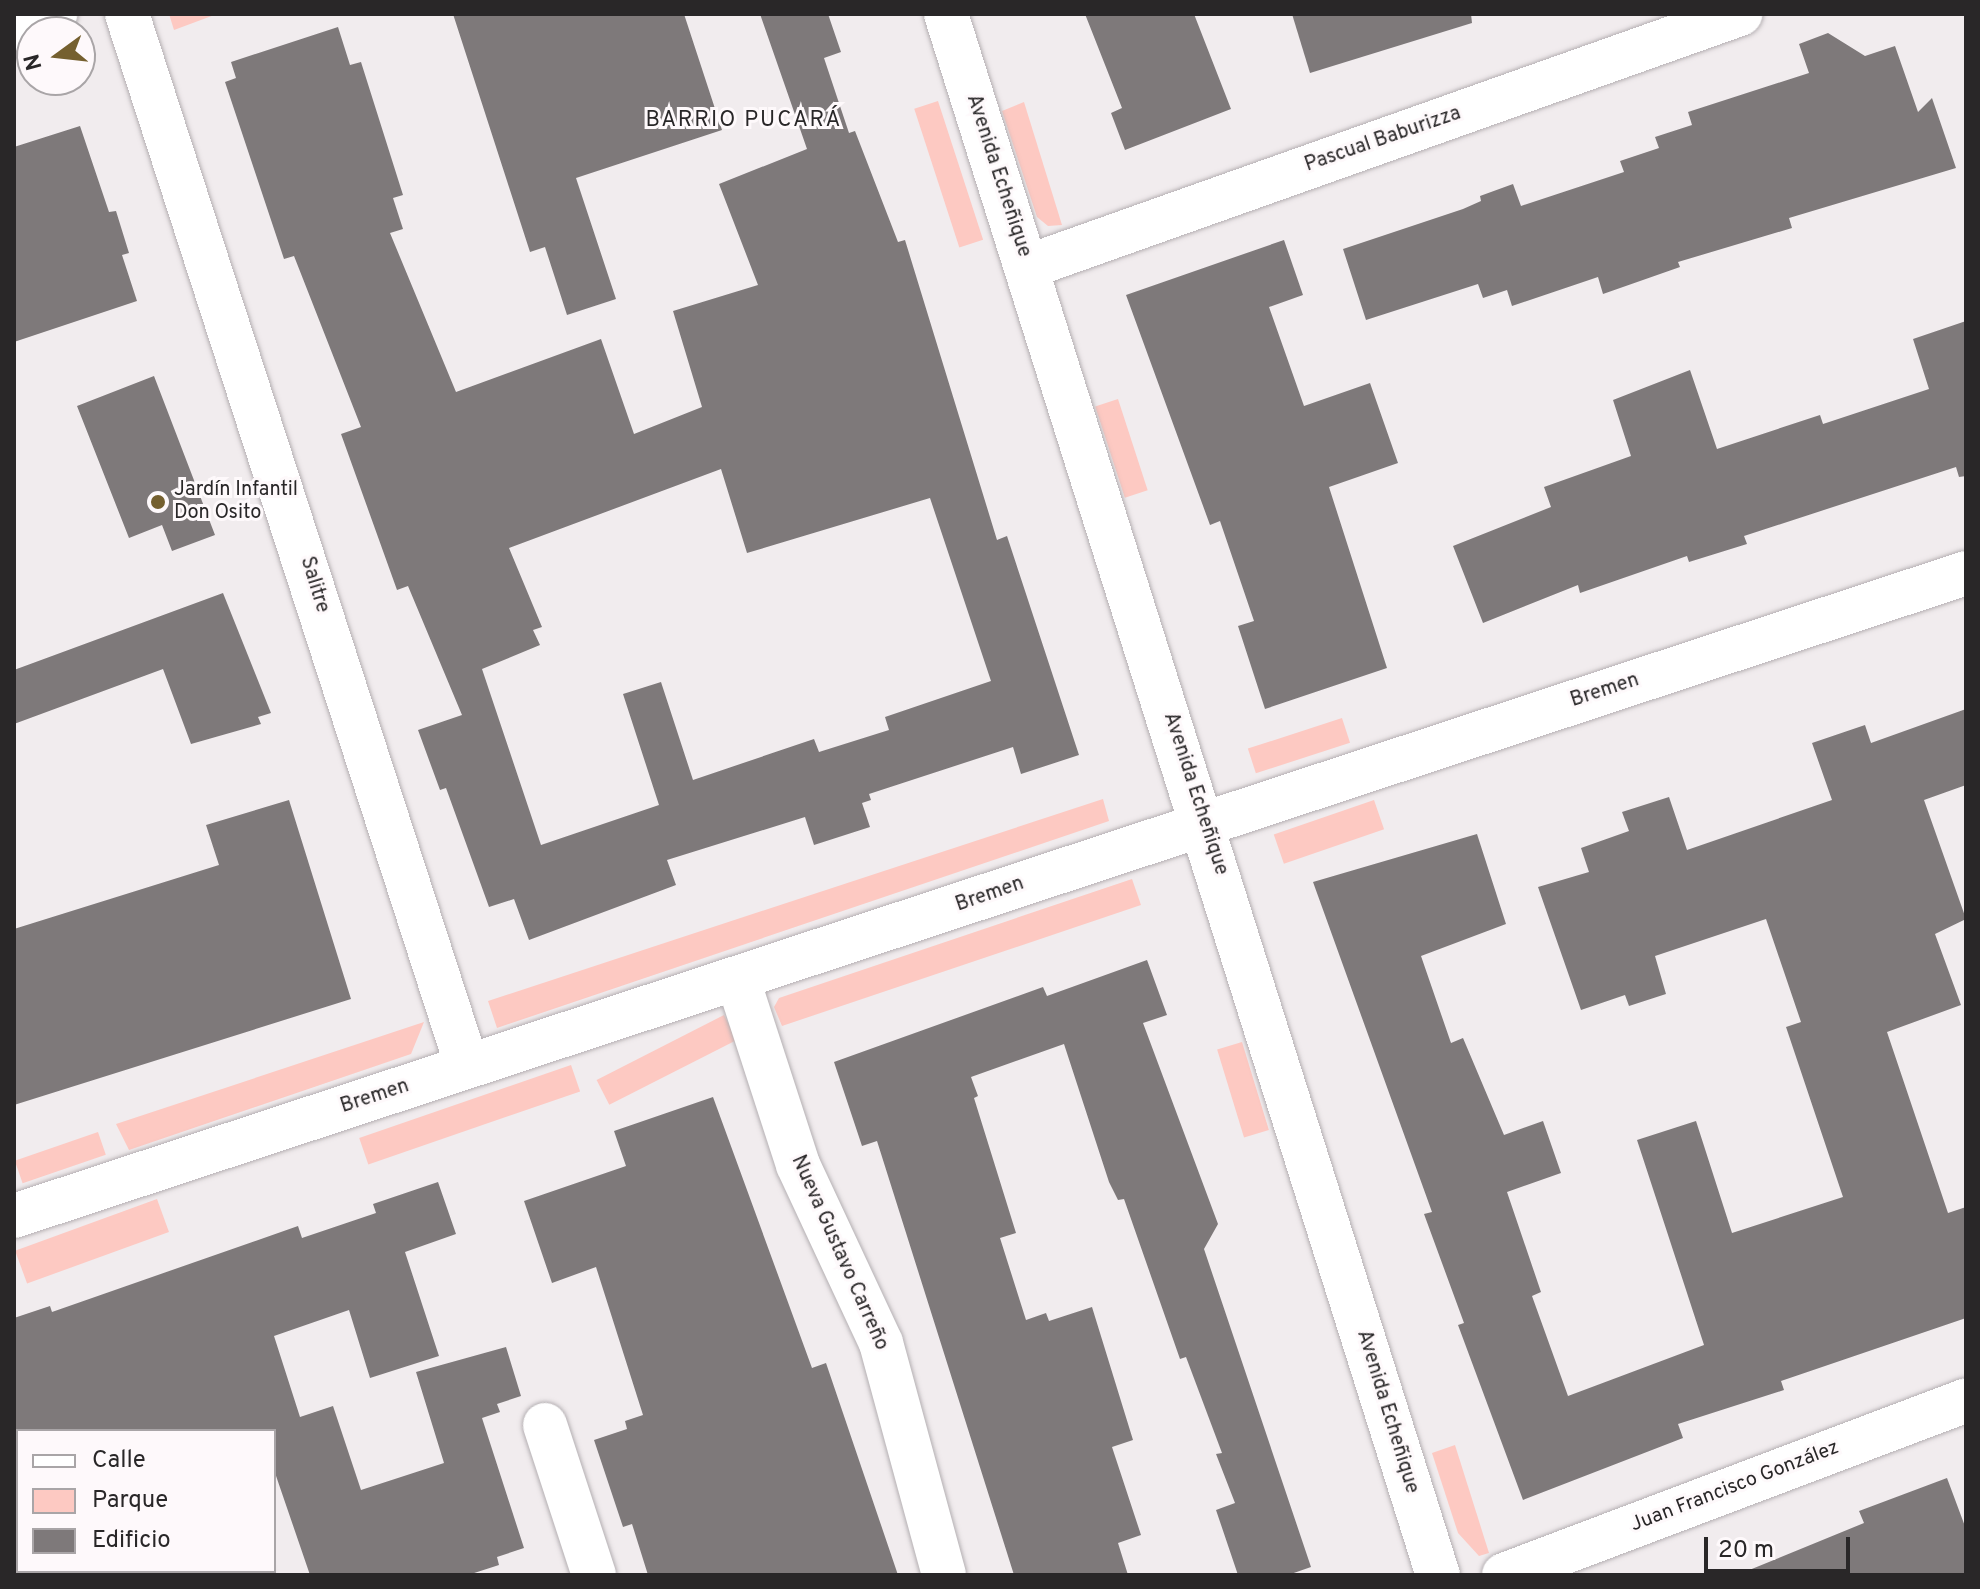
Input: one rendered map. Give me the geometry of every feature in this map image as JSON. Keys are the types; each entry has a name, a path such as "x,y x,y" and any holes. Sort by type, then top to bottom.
{"street":[{"path":"14,29 55,14"},
{"name":"Salitre","path":"127,14 467,1066"},
{"name":"Avenida Echeñique","path":"946,14 1204,824 1438,1575"},
{"name":"Pascual Baburizza","path":"1027,267 1740,14"},
{"name":"Bremen","path":"14,1216 1966,573"},
{"name":"Nueva Gustavo Carreño","path":"738,980 798,1165 881,1343 944,1575"},
{"name":"Juan Francisco González","path":"1504,1575 1966,1400"},
{"path":"545,1425 594,1575"}],"green space":[{"path":"169,14 217,14 174,30"},
{"path":"938,101 983,240 959,248 914,109"},
{"path":"1024,102 1062,225 1048,226 1037,217 1002,111"},
{"path":"1118,399 1148,490 1125,498 1095,406"},
{"path":"1342,718 1350,743 1256,773 1248,749"},
{"path":"1103,799 1109,821 497,1028 488,1001"},
{"path":"1374,800 1384,829 1284,864 1274,835"},
{"path":"1132,879 1141,905 782,1026 774,1007 779,998"},
{"path":"724,1015 737,1040 609,1105 597,1080"},
{"path":"424,1022 411,1054 129,1150 116,1124"},
{"path":"1242,1042 1269,1130 1244,1138 1217,1050"},
{"path":"571,1065 580,1091 368,1164 359,1138"},
{"path":"98,1132 106,1155 23,1183 15,1161"},
{"path":"157,1199 169,1232 27,1284 15,1251"},
{"path":"1455,1445 1489,1553 1479,1556 1458,1533 1432,1453"}],"building":[{"path":"453,14 684,14 722,130 576,178 616,299 567,315 545,247 530,252"},
{"path":"760,14 828,14 841,52 824,58 849,133 855,131 898,242 905,240 997,540 1007,536 1079,755 1021,774 1013,747 869,794 871,800 862,803 870,827 814,845 805,817 667,860 676,885 529,940 514,899 489,907 446,788 440,790 418,730 462,715 408,586 397,590 341,434 361,427 294,256 284,259 225,82 236,78 231,62 338,27 350,65 361,62 403,195 393,198 403,229 390,233 456,392 601,339 634,434 702,407 673,311 758,285 719,184 807,149","holes":["721,469 747,553 930,498 991,681 885,717 889,730 819,752 814,739 693,780 661,682 623,694 659,805 541,845 482,669 540,645 533,630 542,627 509,548"]},
{"path":"1085,14 1194,14 1231,109 1125,150 1111,113 1122,108"},
{"path":"1292,14 1471,14 1472,23 1310,73"},
{"path":"1828,33 1865,56 1895,46 1918,112 1932,98 1956,168 1789,218 1792,228 1678,262 1680,267 1603,294 1598,277 1512,306 1507,290 1483,298 1478,284 1366,320 1343,249 1463,209 1481,201 1480,196 1513,184 1521,206 1624,172 1620,161 1659,148 1655,137 1692,125 1688,112 1809,73 1799,44"},
{"path":"80,126 109,212 116,211 129,253 122,255 137,301 14,342 14,147"},
{"path":"1284,240 1303,295 1269,307 1304,406 1370,383 1398,463 1329,487 1387,668 1265,709 1238,626 1254,621 1220,521 1210,525 1126,295"},
{"path":"1966,321 1966,476 1959,477 1956,467 1744,536 1747,544 1689,562 1687,556 1580,593 1578,585 1483,623 1453,546 1551,507 1544,487 1631,456 1613,400 1690,370 1717,449 1820,415 1823,424 1929,389 1913,339"},
{"path":"154,376 215,535 172,551 162,525 129,538 77,406"},
{"path":"223,593 271,713 258,717 261,724 191,744 163,669 14,724 14,670"},
{"path":"1966,709 1966,785 1924,800 1966,919 1935,934 1961,1005 1887,1032 1948,1213 1966,1207 1966,1318 1781,1381 1784,1390 1678,1424 1683,1438 1523,1500 1458,1325 1464,1323 1424,1214 1432,1212 1313,882 1477,834 1506,924 1421,956 1451,1043 1463,1038 1504,1135 1543,1121 1561,1173 1507,1192 1541,1292 1532,1296 1568,1396 1704,1345 1637,1140 1696,1121 1732,1233 1843,1197 1786,1027 1801,1022 1766,919 1655,956 1666,994 1629,1006 1625,995 1581,1010 1538,887 1589,872 1581,848 1629,831 1622,812 1669,797 1687,850 1832,800 1812,743 1865,725 1871,743"},
{"path":"289,800 351,999 14,1105 14,929 219,865 206,825"},
{"path":"1147,960 1167,1015 1143,1023 1218,1224 1204,1249 1311,1567 1288,1575 1238,1575 1216,1510 1235,1503 1216,1454 1222,1453 1186,1357 1180,1359 1124,1199 1118,1200 1109,1182 1064,1044 971,1077 978,1096 974,1098 1016,1233 1000,1238 1026,1320 1046,1313 1049,1321 1092,1307 1133,1440 1112,1447 1141,1535 1118,1543 1128,1575 1014,1575 877,1141 862,1146 834,1062 1043,987 1047,996"},
{"path":"713,1097 812,1368 826,1363 898,1575 648,1575 632,1524 623,1527 594,1440 627,1429 625,1421 643,1415 596,1267 552,1283 524,1201 626,1166 614,1131"},
{"path":"438,1182 456,1234 405,1252 439,1356 370,1378 349,1310 274,1336 300,1417 333,1406 361,1490 444,1463 416,1372 506,1347 521,1396 497,1404 500,1412 482,1418 524,1548 497,1557 499,1565 468,1575 310,1575 276,1476 276,1429 14,1431 14,1318 50,1306 52,1312 298,1226 302,1238 376,1213 373,1204"},
{"path":"1947,1478 1966,1529 1966,1575 1737,1575 1864,1523 1859,1511"}],"place":[{"name":"Jardín Infantil Don Osito","path":"158,502"}],"district":[{"name":"BARRIO PUCARÁ","path":"744,121"}]}
